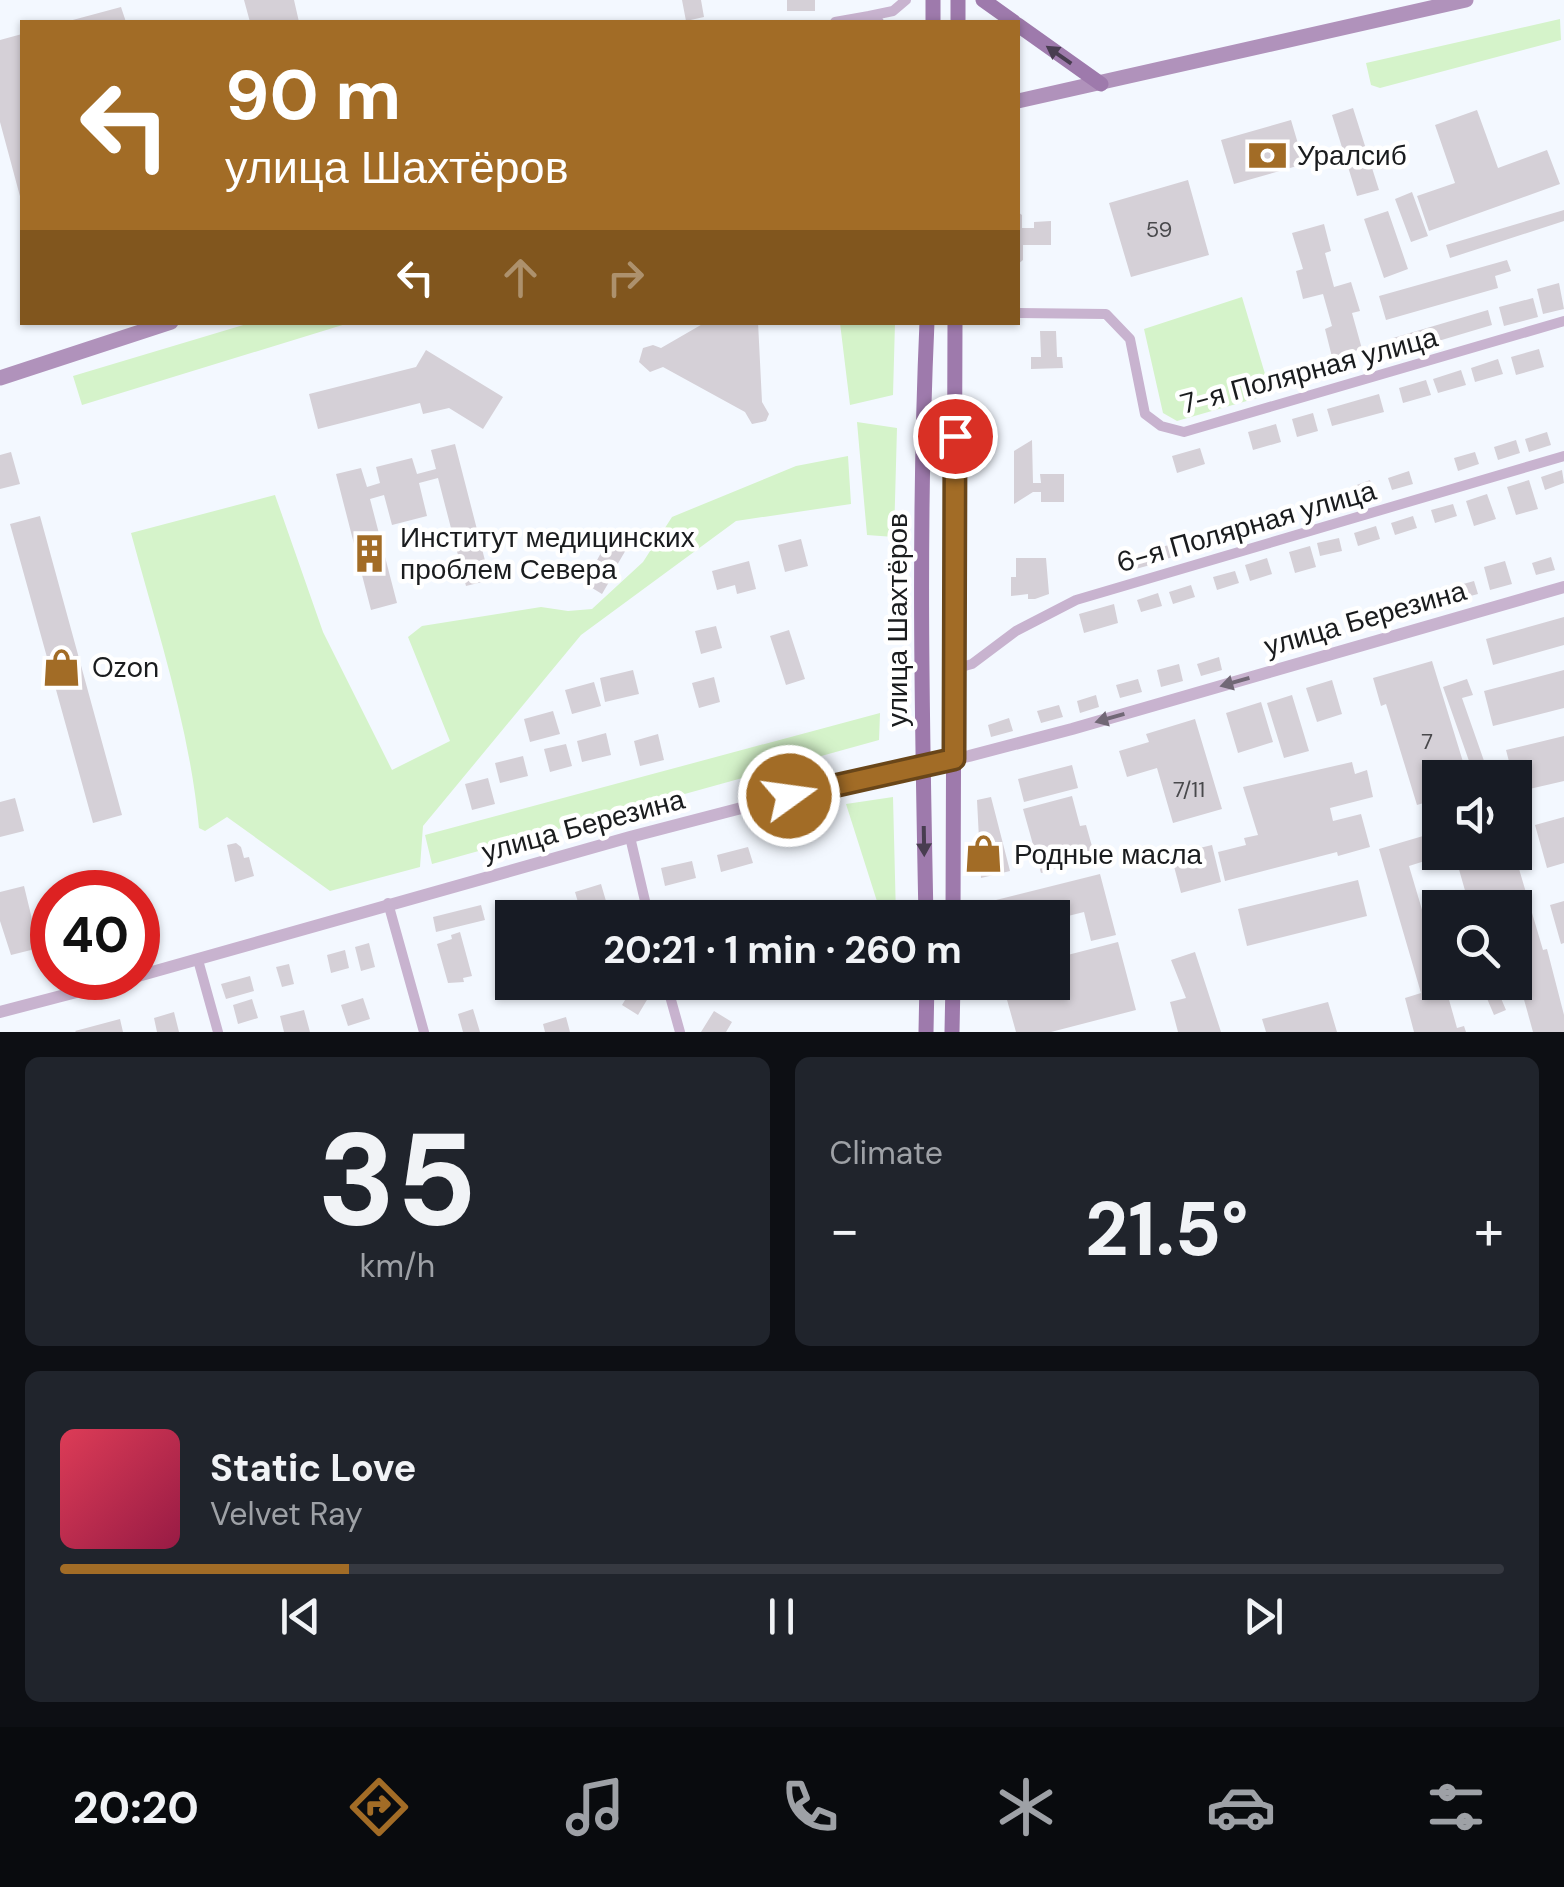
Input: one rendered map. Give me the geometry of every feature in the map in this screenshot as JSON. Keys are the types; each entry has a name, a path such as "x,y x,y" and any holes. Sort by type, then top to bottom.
{"main road":[{"path":"983,0 1010,20"},
{"path":"1020,101 1466,0"},
{"path":"1020,27 1101,84"},
{"path":"0,378 162,325"},
{"name":"улица Шахтёров","path":"926,325 922,764 926,900"},
{"name":"улица Шахтёров","path":"953,900 955,325"},
{"path":"926,1032 927,1000"},
{"path":"952,1000 952,1032"}],"street":[{"path":"874,19 906,0"},
{"name":"7-я Полярная улица","path":"1020,314 1106,314 1130,339 1145,414 1161,426 1184,432 1564,321"},
{"name":"6-я Полярная улица","path":"954,670 972,664 1006,637 1076,600 1564,456"},
{"name":"улица Березина","path":"160,970 630,837 1091,724 1564,587"},
{"path":"630,837 644,900"},
{"path":"388,903 424,1032"},
{"path":"198,960 218,1032"},
{"path":"0,1012 46,1000"},
{"path":"671,1000 680,1032"}],"green space":[{"path":"1560,19 1561,40 1380,88 1371,85 1366,63"},
{"path":"1242,297 1271,394 1177,421 1163,413 1144,329"},
{"path":"243,325 342,325 82,405 73,376"},
{"path":"840,325 895,325 893,395 850,405"},
{"path":"857,422 897,428 894,537 867,535"},
{"path":"848,456 851,504 736,521 581,635 423,826 420,867 330,891 227,817 205,831 199,828 180,716 131,533 275,495 323,632 392,770 450,741 408,637 422,626 541,607 592,609 643,562 672,517 796,466"},
{"path":"880,713 879,740 432,864 425,835"},
{"path":"893,797 896,900 877,900 846,804"}],"building":[{"path":"244,0 294,0 299,20 249,20"},
{"path":"682,0 701,0 704,17 686,20"},
{"path":"787,0 815,0 815,11 787,11"},
{"path":"121,7 125,20 73,20"},
{"path":"20,35 20,196 0,122 0,40"},
{"path":"1353,108 1379,190 1357,196 1332,115"},
{"path":"1477,110 1498,168 1547,150 1560,184 1429,231 1417,196 1455,183 1435,125"},
{"path":"1291,120 1304,164 1234,184 1221,140"},
{"path":"1188,180 1209,255 1131,277 1109,203"},
{"path":"1412,192 1428,236 1411,242 1395,199"},
{"path":"1564,210 1564,221 1450,258 1446,245"},
{"path":"1388,211 1408,269 1384,278 1364,219"},
{"path":"1020,214 1022,228 1034,228 1034,222 1051,221 1051,245 1023,245 1020,262"},
{"path":"1324,224 1331,251 1325,253 1334,287 1351,282 1360,311 1352,313 1362,349 1332,357 1325,329 1332,326 1323,294 1303,299 1296,271 1303,269 1292,233"},
{"path":"1507,260 1511,271 1495,276 1498,288 1386,320 1379,296"},
{"path":"1559,283 1564,309 1543,314 1537,289"},
{"path":"1533,298 1538,317 1504,326 1499,307"},
{"path":"1488,310 1492,325 1398,353 1393,338"},
{"path":"701,325 758,325 762,402 769,414 766,421 752,424 745,412 663,367 650,372 639,362 643,348 661,348"},
{"path":"1040,331 1056,331 1057,357 1062,357 1063,368 1031,369 1031,357 1041,357"},
{"path":"1539,349 1544,367 1516,375 1511,357"},
{"path":"426,350 503,397 483,429 449,408 423,414 420,403 318,429 309,394 416,367"},
{"path":"1498,359 1503,374 1475,382 1471,368"},
{"path":"1461,370 1466,385 1438,393 1433,379"},
{"path":"1426,380 1431,395 1403,403 1399,388"},
{"path":"1379,394 1384,412 1332,426 1327,409"},
{"path":"1313,413 1318,431 1297,437 1292,419"},
{"path":"1276,424 1281,442 1253,450 1248,432"},
{"path":"1547,432 1551,445 1529,452 1525,439"},
{"path":"1032,440 1033,483 1041,483 1040,474 1064,474 1064,502 1041,502 1041,492 1033,492 1014,504 1014,451"},
{"path":"1516,440 1520,453 1498,460 1494,447"},
{"name":"Институт медицинских проблем Севера","path":"455,444 490,580 466,586 438,478 419,483 427,516 392,525 384,495 370,499 397,603 371,610 336,474 361,468 367,487 380,483 376,467 412,458 417,474 436,469 431,450"},
{"path":"1200,448 1205,464 1177,473 1172,456"},
{"path":"11,452 20,484 0,489 0,455"},
{"path":"1475,452 1479,464 1458,471 1454,458"},
{"path":"1562,470 1564,483 1545,490 1541,477"},
{"path":"1409,471 1413,484 1392,490 1388,478"},
{"path":"1370,480 1375,497 1359,502 1354,486"},
{"path":"1529,480 1538,509 1516,515 1507,487"},
{"path":"1487,494 1496,519 1474,526 1466,501"},
{"path":"1327,496 1331,508 1309,515 1305,503"},
{"path":"1453,504 1457,516 1435,523 1431,510"},
{"path":"40,516 122,815 93,823 10,524"},
{"path":"1413,516 1417,528 1395,535 1391,523"},
{"path":"1376,526 1380,539 1358,546 1354,533"},
{"path":"1221,529 1224,542 1202,547 1199,535"},
{"path":"609,538 627,548 613,572 596,562"},
{"path":"1339,538 1342,551 1320,556 1317,543"},
{"path":"801,539 808,566 785,572 778,545"},
{"path":"1176,543 1179,556 1161,560 1158,548"},
{"path":"1310,546 1316,567 1295,573 1289,552"},
{"path":"1151,551 1154,564 1132,570 1129,557"},
{"path":"1551,557 1555,570 1536,575 1532,563"},
{"path":"1016,558 1046,558 1049,594 1035,599 1028,599 1028,594 1011,596"},
{"path":"1267,558 1272,574 1250,581 1245,565"},
{"path":"749,561 756,589 737,594 735,585 717,590 712,571"},
{"path":"1505,561 1512,584 1490,590 1484,567"},
{"path":"591,571 609,582 602,594 584,583"},
{"path":"1235,571 1239,583 1217,590 1213,577"},
{"path":"1474,581 1478,594 1459,599 1456,586"},
{"path":"1191,585 1195,597 1173,604 1169,592"},
{"path":"1435,592 1438,605 1417,611 1413,598"},
{"path":"1158,593 1162,606 1141,612 1137,600"},
{"path":"1407,600 1410,613 1389,618 1385,606"},
{"path":"1114,604 1118,623 1084,633 1079,614"},
{"path":"1369,612 1373,625 1351,631 1347,618"},
{"path":"1564,617 1564,645 1493,665 1486,639"},
{"path":"1330,624 1333,637 1312,643 1308,630"},
{"path":"716,626 722,648 701,654 695,631"},
{"path":"789,630 805,679 786,685 770,636"},
{"path":"1292,636 1296,649 1277,654 1273,642"},
{"path":"1219,657 1222,670 1201,676 1197,664"},
{"path":"1432,661 1462,760 1422,760 1422,803 1417,805 1386,704 1381,706 1373,678"},
{"path":"1179,664 1183,681 1161,687 1157,670"},
{"path":"633,670 639,694 605,702 600,678"},
{"path":"1564,670 1564,708 1493,726 1484,691"},
{"path":"714,677 720,702 699,708 692,683"},
{"path":"1138,679 1142,692 1120,698 1116,685"},
{"path":"1467,679 1473,695 1462,698 1484,760 1469,760 1443,687"},
{"path":"1332,680 1342,714 1317,722 1306,688"},
{"path":"594,682 601,706 572,714 565,690"},
{"path":"1096,695 1099,707 1080,713 1077,701"},
{"path":"1292,695 1309,751 1284,758 1267,703"},
{"path":"1261,702 1273,742 1238,753 1226,713"},
{"path":"1059,705 1063,717 1041,723 1037,711"},
{"path":"553,711 560,734 530,742 524,719"},
{"path":"1009,718 1013,731 991,737 988,725"},
{"path":"1195,719 1222,809 1173,823 1157,768 1127,777 1119,751 1149,742 1146,734"},
{"path":"606,733 611,755 582,762 577,741"},
{"path":"658,734 664,760 640,766 634,741"},
{"path":"1564,736 1564,781 1532,788 1532,760 1509,760 1506,750"},
{"path":"566,744 572,766 550,772 544,749"},
{"path":"523,756 528,776 500,783 495,763"},
{"path":"1352,762 1355,774 1367,770 1373,797 1330,808 1333,821 1361,814 1370,847 1225,881 1218,852 1246,845 1244,838 1258,835 1243,787"},
{"path":"1072,765 1078,788 1024,802 1018,779"},
{"path":"488,778 495,804 472,810 465,784"},
{"path":"1072,796 1080,826 1086,825 1095,857 1041,873 1023,809"},
{"path":"991,797 1010,871 981,878 977,800"},
{"path":"15,798 24,831 0,837 0,802"},
{"path":"1564,817 1564,863 1547,868 1535,825"},
{"path":"1422,836 1422,862 1409,866 1422,910 1422,1000 1449,1000 1457,1028 1464,1026 1466,1032 1414,1032 1405,998 1421,993 1379,849"},
{"path":"236,843 244,858 249,857 254,876 235,882 227,845"},
{"path":"1212,845 1221,882 1181,893 1171,855"},
{"path":"748,847 753,863 721,872 717,855"},
{"path":"692,861 696,878 665,886 661,868"},
{"path":"1459,870 1519,870 1525,890 1465,890"},
{"path":"1100,874 1116,935 1091,941 1084,912 1070,916 1070,900 996,900"},
{"path":"1358,880 1367,916 1247,946 1238,909"},
{"path":"601,884 606,900 577,900 575,892"},
{"path":"24,886 30,911 30,950 11,955 0,921 0,892"},
{"path":"1564,901 1564,943 1561,944 1550,905"},
{"path":"481,905 485,920 436,932 433,917"},
{"path":"1532,913 1543,950 1547,949 1564,1015 1564,1032 1533,1032 1524,1000 1532,1000"},
{"path":"460,932 472,976 463,978 464,982 448,983 437,944"},
{"path":"1118,942 1136,1010 1051,1032 1016,1032 1007,1000 1070,1000 1070,954"},
{"path":"369,943 375,967 361,971 355,947"},
{"path":"345,950 349,968 331,973 327,955"},
{"path":"1195,952 1221,1032 1178,1032 1170,1002 1186,998 1171,960"},
{"path":"289,964 294,984 282,987 276,967"},
{"path":"250,976 254,991 226,999 221,984"},
{"path":"363,998 370,1019 348,1026 341,1005"},
{"path":"252,999 258,1018 238,1024 233,1005"},
{"path":"625,1000 647,1000 638,1015 622,1005"},
{"path":"1488,1000 1502,1000 1506,1010 1494,1015"},
{"path":"1328,1002 1337,1032 1266,1032 1262,1019"},
{"path":"473,1009 480,1032 463,1032 458,1014"},
{"path":"304,1010 310,1032 284,1032 280,1016"},
{"path":"714,1011 732,1022 726,1032 701,1032"},
{"path":"174,1012 179,1032 157,1032 154,1018"},
{"path":"566,1017 570,1032 545,1032 543,1024"},
{"path":"120,1019 123,1032 75,1031"}],"place":[{"name":"Уралсиб","path":"1267,155"},
{"name":"Институт медицинских проблем Севера","path":"370,553"},
{"name":"Ozon","path":"62,667"},
{"name":"Родные масла","path":"984,854"}],"route":[{"path":"789,796 954,759 955,436"}]}
